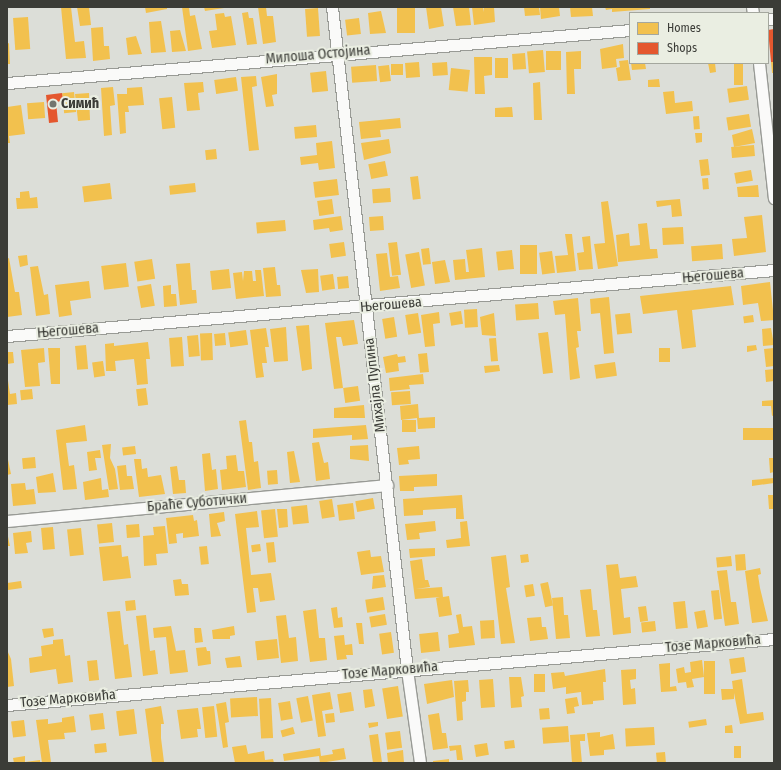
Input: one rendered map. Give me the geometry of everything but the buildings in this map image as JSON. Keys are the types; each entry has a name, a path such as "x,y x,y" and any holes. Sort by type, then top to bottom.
{"street":[{"name":"Михајла Пупина","path":"332,7 407,670 420,763"},
{"name":"Милоша Остојина","path":"7,83 337,53 629,30"},
{"path":"758,64 774,198"},
{"name":"Његошева","path":"7,336 366,307 774,270"},
{"name":"Браће Суботички","path":"7,521 387,485"},
{"name":"Тозе Марковића","path":"7,705 774,639"}],"place":[{"name":"Симић","path":"53,104"}]}
